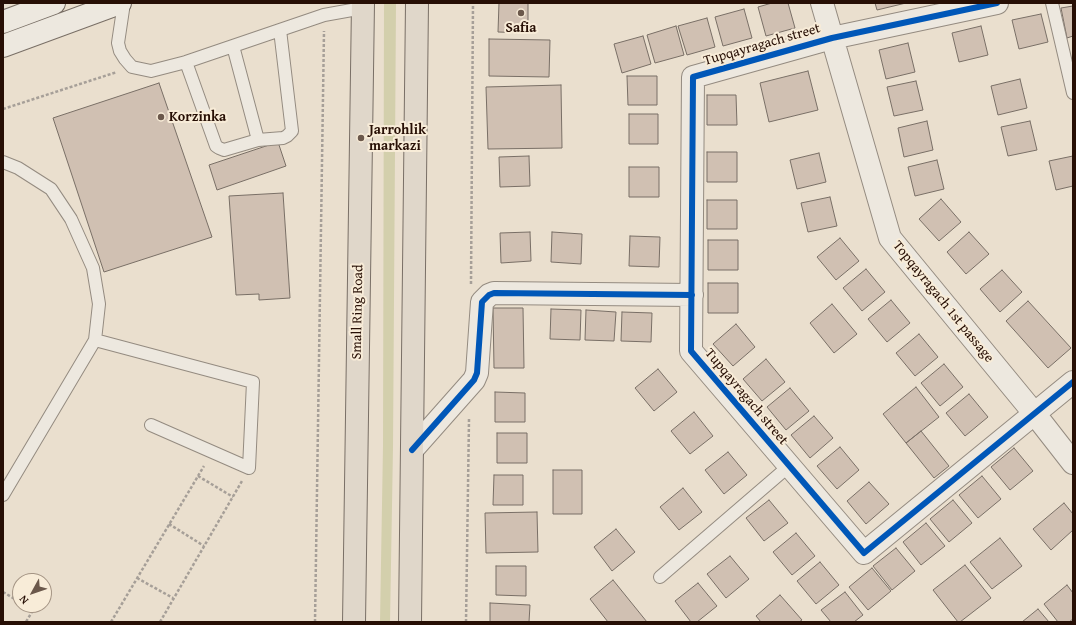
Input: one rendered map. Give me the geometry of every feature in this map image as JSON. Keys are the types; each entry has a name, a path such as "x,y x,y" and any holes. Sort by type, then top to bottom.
{"highway":[{"path":"410,622 417,3"},
{"name":"Small Ring Road","path":"354,622 363,5"}],"street":[{"path":"3,46 120,3"},
{"name":"Topqayragach 1st passage","path":"822,3 890,238 1034,413 1073,463"},
{"name":"Tupqayragach street","path":"997,3 832,38 693,77 691,351 864,553 1073,382"},
{"path":"3,22 51,4"},
{"path":"412,450 474,380 477,374 482,302 489,295 692,295"}],"lane":[{"path":"124,3 118,43 120,51 132,67 151,71 186,62 324,15 363,5"},
{"path":"1052,3 1073,93"},
{"path":"186,62 216,146 224,150 258,140 283,138 292,131 280,30"},
{"path":"234,46 258,140"},
{"path":"3,162 18,168 51,189 71,219 93,268 99,304 95,340 3,495"},
{"path":"95,340 253,382 249,468 151,425"},
{"path":"660,577 789,466"}],"path":[{"path":"315,622 324,15"},
{"path":"111,622 213,452"},
{"path":"160,622 249,468"},
{"path":"198,476 233,496"},
{"path":"169,524 204,546"},
{"path":"137,578 174,598"},
{"path":"3,593 12,598"},
{"path":"26,622 31,613"}],"shaded area":[{"path":"384,3 396,3 393,447 390,622 380,622 383,446"}],"building":[{"path":"499,3 528,3 528,33 498,32"},
{"path":"772,3 788,3 795,28 766,36 758,7"},
{"path":"875,3 906,3 877,10"},
{"path":"1073,6 1073,36 1067,38 1061,8"},
{"path":"744,9 752,38 723,46 715,17"},
{"path":"1041,14 1048,42 1019,49 1012,20"},
{"path":"707,18 715,47 687,55 678,26"},
{"path":"676,26 684,55 655,63 647,35"},
{"path":"981,26 988,55 959,62 952,33"},
{"path":"643,36 651,64 622,73 614,44"},
{"path":"489,39 550,40 549,77 489,76"},
{"path":"908,43 915,72 886,79 879,50"},
{"path":"808,71 818,110 769,122 760,83"},
{"path":"627,76 657,76 657,105 628,105"},
{"path":"1020,79 1027,108 998,115 991,86"},
{"path":"916,81 923,110 894,116 887,87"},
{"path":"159,83 212,237 104,272 53,118"},
{"path":"561,85 562,148 488,149 486,87"},
{"path":"707,95 736,95 737,125 707,125"},
{"path":"629,114 658,114 658,144 629,144"},
{"path":"927,121 933,150 904,157 898,128"},
{"path":"1030,121 1037,150 1008,156 1001,127"},
{"path":"278,142 286,166 217,190 209,165"},
{"path":"707,152 737,152 737,182 707,182"},
{"path":"819,153 826,182 797,189 790,160"},
{"path":"529,156 530,186 500,187 499,157"},
{"path":"1073,156 1073,186 1056,190 1049,161"},
{"path":"937,160 944,189 915,196 908,167"},
{"path":"629,167 659,167 659,197 629,197"},
{"path":"283,193 290,298 259,300 259,294 236,295 229,196"},
{"path":"830,197 837,226 808,232 801,203"},
{"path":"941,199 961,222 939,241 919,219"},
{"path":"707,200 737,200 737,229 707,229"},
{"path":"530,232 531,261 501,263 500,233"},
{"path":"552,232 582,234 581,264 551,262"},
{"path":"969,232 989,254 966,274 947,252"},
{"path":"630,236 660,237 659,267 629,266"},
{"path":"840,238 859,261 836,280 817,257"},
{"path":"708,240 738,240 738,270 708,270"},
{"path":"866,269 885,292 862,311 843,288"},
{"path":"1002,270 1022,292 1000,312 980,289"},
{"path":"708,283 738,283 738,313 708,313"},
{"path":"891,300 910,323 887,342 868,319"},
{"path":"1028,301 1071,348 1048,368 1006,321"},
{"path":"832,304 857,334 834,353 810,323"},
{"path":"493,308 523,308 524,368 494,368"},
{"path":"551,309 581,310 580,340 550,339"},
{"path":"586,310 616,312 614,341 585,340"},
{"path":"622,312 652,313 651,342 621,341"},
{"path":"736,324 755,347 733,366 713,344"},
{"path":"919,334 938,357 915,376 896,353"},
{"path":"766,359 785,382 762,401 743,379"},
{"path":"944,364 963,387 940,406 921,383"},
{"path":"658,369 677,392 654,411 635,388"},
{"path":"916,387 939,417 906,443 883,414"},
{"path":"790,388 809,411 786,430 767,407"},
{"path":"495,392 525,393 525,422 495,422"},
{"path":"969,394 988,417 965,436 946,413"},
{"path":"694,412 713,436 690,454 671,431"},
{"path":"814,416 833,438 810,458 791,435"},
{"path":"921,431 949,466 934,478 906,443"},
{"path":"497,433 527,433 527,463 497,463"},
{"path":"840,447 859,470 837,489 817,466"},
{"path":"1014,448 1033,471 1010,490 991,467"},
{"path":"728,452 747,475 724,494 705,470"},
{"path":"553,470 582,470 582,514 553,514"},
{"path":"494,475 523,475 523,505 493,505"},
{"path":"982,476 1001,499 978,518 959,495"},
{"path":"869,482 889,504 866,524 847,501"},
{"path":"683,488 702,512 679,530 660,507"},
{"path":"769,500 788,523 764,541 746,518"},
{"path":"953,500 972,523 949,542 930,519"},
{"path":"1064,503 1073,514 1073,530 1051,550 1033,529"},
{"path":"537,512 538,552 486,553 485,513"},
{"path":"926,523 945,546 921,565 903,542"},
{"path":"616,529 635,552 612,571 594,547"},
{"path":"796,533 815,556 792,575 773,552"},
{"path":"1000,538 1022,566 992,589 970,562"},
{"path":"896,548 915,571 892,590 873,566"},
{"path":"730,556 749,579 726,598 707,574"},
{"path":"820,562 839,585 816,604 797,581"},
{"path":"965,565 991,598 958,622 933,590"},
{"path":"496,566 526,566 526,596 496,595"},
{"path":"872,568 891,591 868,610 849,587"},
{"path":"613,580 647,622 608,622 590,599"},
{"path":"698,583 717,606 697,622 691,622 675,601"},
{"path":"1067,585 1073,593 1073,619 1069,622 1058,622 1044,604"},
{"path":"845,592 863,615 854,622 831,622 821,610"},
{"path":"780,595 802,620 799,622 761,622 756,616"},
{"path":"490,603 530,605 529,622 490,622"},
{"path":"1038,609 1049,622 1022,622"}],"cycle path":[{"path":"997,3 832,38 693,77 691,351 864,553 1073,382"},
{"path":"412,450 474,380 477,373 482,302 489,295 494,293 692,295"}],"place":[{"name":"Safia","path":"521,13"},
{"name":"Korzinka","path":"161,117"},
{"name":"Jarrohlik markazi","path":"361,138"}]}
